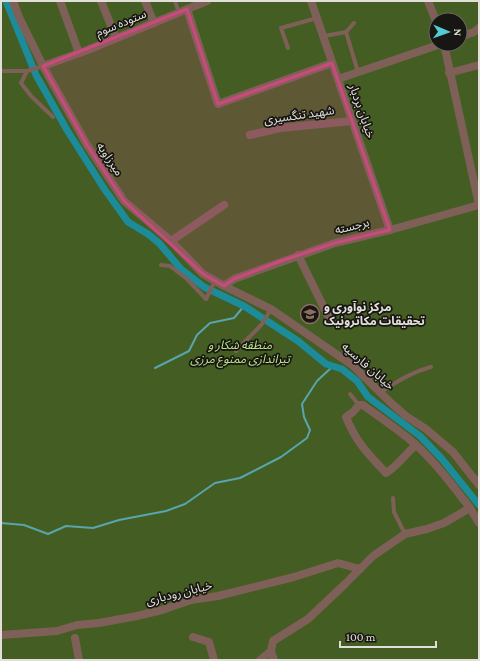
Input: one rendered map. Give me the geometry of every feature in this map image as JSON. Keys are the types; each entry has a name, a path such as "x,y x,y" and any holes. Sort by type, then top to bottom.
{"street":[{"name":"میرزاویه","path":"13,1 40,67 87,145 124,201 171,242 203,274 214,283 224,286"},
{"path":"60,1 79,53"},
{"path":"101,1 116,38"},
{"path":"145,1 154,23"},
{"name":"ستوده سوم","path":"40,67 79,53 207,1"},
{"name":"خیابان بردبار","path":"311,1 390,230"},
{"path":"428,1 432,12"},
{"path":"187,9 218,104 332,63"},
{"path":"468,34 479,28"},
{"path":"338,79 428,49"},
{"path":"444,52 479,205"},
{"path":"449,73 479,65"},
{"name":"شهید تنگسیری","path":"250,135 280,128 352,121"},
{"path":"171,242 224,205"},
{"name":"برجسته","path":"224,286 234,279 335,243 390,230 479,205"},
{"path":"298,255 330,318"},
{"name":"خیابان فارسیه","path":"224,286 269,312 352,365 401,411 426,429 452,452 479,485"},
{"path":"416,445 409,451 396,468 386,473 363,448 352,433 346,417 359,405 363,405 416,445 448,479 470,508 479,523"},
{"path":"274,660 271,651 273,641 308,619 373,556 405,534 427,530 444,523 470,508"},
{"name":"خیابان رودباری","path":"1,635 57,631 77,625 99,623 137,616 162,610 191,600 218,596 294,577 338,563 360,569"},
{"path":"193,637 209,642 214,660"},
{"path":"75,638 79,660"},
{"path":"260,660 271,651"}],"lane":[{"path":"175,1 179,13"},
{"path":"288,48 280,28 317,18"},
{"path":"323,36 346,32 354,23"},
{"path":"346,32 358,73"},
{"path":"1,71 28,70 40,67"},
{"path":"28,70 21,83 31,96 54,117"},
{"path":"161,265 170,266 206,299 214,283"},
{"path":"236,351 263,321 269,312"},
{"path":"381,392 398,380 416,371 431,368"},
{"path":"350,394 359,405"},
{"path":"393,498 394,512 405,534"}],"highlighted area":[{"path":"187,9 218,104 332,63 390,230 335,243 281,261 234,279 224,286 203,274 124,201 87,145 43,66"}],"green space":[{"name":"منطقه شکار و تیراندازی ممنوع مرزی","path":"1,1 479,1 479,660 1,660"}],"waterway":[{"path":"6,1 36,75 67,130 103,187 128,222 148,234 159,243 181,269 204,287 244,306 298,341 326,364 342,369 357,381 368,397 420,436 442,459 479,505"},
{"path":"155,368 189,351 197,335 210,323 234,318 244,306"},
{"path":"1,523 24,525 48,534 66,526 93,528 119,520 166,511 185,504 215,483 240,478 281,457 307,438 310,430 304,417 302,404 317,381 333,366"}],"place":[{"name":"مرکز نوآوری و تحقیقات مکاترونیک","path":"310,314"}]}
